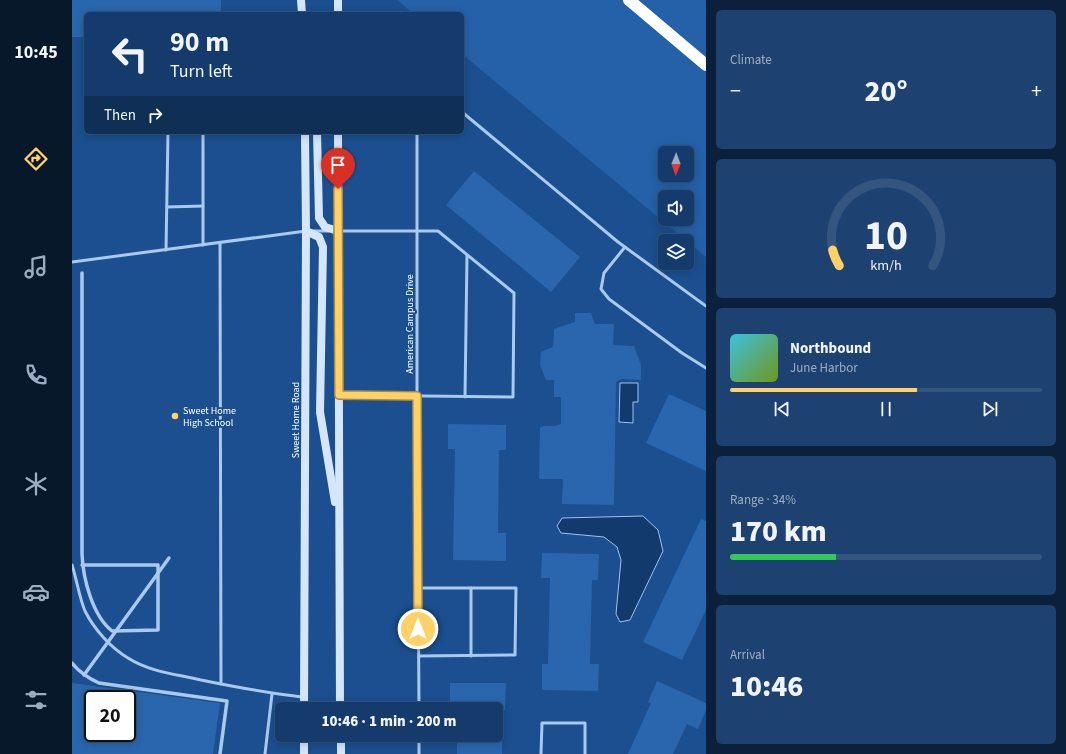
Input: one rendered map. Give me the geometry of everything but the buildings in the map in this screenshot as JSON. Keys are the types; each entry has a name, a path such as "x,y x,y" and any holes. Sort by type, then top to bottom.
{"highway":[{"path":"629,0 706,65"}],"main road":[{"path":"302,0 302,12"},
{"path":"338,0 338,12"},
{"name":"Sweet Home Road","path":"304,702 305,134"},
{"path":"317,134 319,218 325,227 338,231"},
{"path":"338,134 340,702"},
{"path":"306,231 316,234 319,237 323,247 320,412 340,526"},
{"path":"304,742 304,754"},
{"path":"340,742 341,754"}],"street":[{"path":"82,273 82,565 92,601 112,631 158,630 158,565 82,565"},
{"path":"84,675 169,558"},
{"path":"72,663 84,675 99,684 227,701 220,754"}],"lane":[{"path":"464,114 625,247 706,306"},
{"path":"166,250 168,134"},
{"path":"203,134 203,245"},
{"name":"American Campus Drive","path":"418,134 417,396 419,702"},
{"path":"167,207 203,206"},
{"path":"72,262 306,231 438,231 514,293 513,397 339,395"},
{"path":"220,243 220,684"},
{"path":"625,247 604,273 601,288 609,299 682,353 706,368"},
{"path":"465,397 467,254"},
{"path":"72,564 85,611 108,641 129,659 151,669 220,684 272,694 304,697"},
{"path":"418,588 516,588 515,655 419,656"},
{"path":"471,588 471,656"},
{"path":"265,754 272,694"},
{"path":"541,754 542,723 585,722 585,754"},
{"path":"419,742 419,754"}],"shaded area":[{"path":"397,0 706,0 706,257 694,247 694,234 678,234 669,226 694,226 694,190 658,190 658,217 464,56 464,12 412,12"},
{"path":"620,383 638,383 638,402 633,402 633,423 619,422"},
{"path":"643,516 658,530 663,551 630,620 620,622 616,614 621,560 617,547 604,537 561,533 557,526 562,518"}],"place":[{"name":"Sweet Home High School","path":"175,416"}],"route":[{"path":"338,189 339,395 417,396 418,629"}]}
